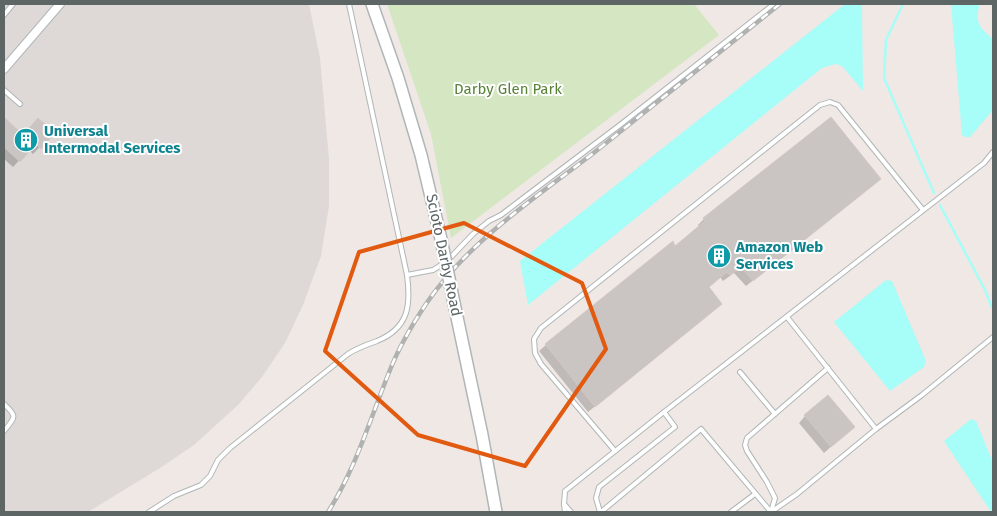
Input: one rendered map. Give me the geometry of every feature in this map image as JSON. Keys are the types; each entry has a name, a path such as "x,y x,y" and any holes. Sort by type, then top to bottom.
{"main road":[{"name":"Scioto Darby Road","path":"372,4 398,78 421,155 441,239 496,512"}],"street":[{"path":"4,69 60,4"}],"lane":[{"path":"4,15 13,4"},
{"path":"148,512 174,496 201,485 210,476 222,456 241,438 348,354 384,337 398,327 404,319 409,297 407,275 349,4"},
{"path":"407,275 433,270 438,267 489,221 508,210 582,154 774,4"},
{"path":"4,90 20,104"},
{"path":"615,452 541,364 535,353 534,338 541,328 820,105 830,102 838,105 923,210"},
{"path":"565,512 565,491 984,163 993,152"},
{"path":"787,317 876,429"},
{"path":"771,512 797,494 993,337"},
{"path":"771,512 776,498 746,451 747,438 828,368"},
{"path":"740,372 775,414"},
{"path":"4,404 14,415 13,420 4,431"},
{"path":"664,412 675,427 599,486 596,498 600,512 701,429 771,512"},
{"path":"731,512 755,494"},
{"path":"564,504 571,512"}],"highlighted area":[{"path":"464,223 582,283 606,349 525,466 418,435 325,351 359,252"}],"shaded area":[{"path":"4,4 309,4 320,58 329,159 329,206 321,256 303,305 285,343 262,377 238,405 194,445 88,512 4,512"}],"green space":[{"name":"Darby Glen Park","path":"387,4 694,4 719,35 451,238 431,134"}],"water":[{"path":"845,4 862,4 863,91 842,66 835,64 822,68 528,305 520,261"},
{"path":"951,4 980,4 978,10 979,24 993,39 993,110 970,137 962,135"},
{"path":"886,280 892,281 926,361 924,367 890,391 834,322"},
{"path":"971,419 976,421 993,463 993,512 991,512 944,441"}],"building":[{"name":"Universal Intermodal Services","path":"4,117 23,135 38,118 55,133 41,149 36,144 20,162 4,147"},
{"name":"Amazon Web Services","path":"831,117 881,179 753,281 741,267 730,275 727,272 709,287 722,304 595,407 545,344 673,241 675,246 705,221 703,218"},
{"path":"828,395 855,427 831,447 804,415"}],"waterway":[{"path":"903,4 886,40 884,78 934,193"},
{"path":"940,205 985,290 993,310"}],"railway":[{"path":"328,512 355,461 390,370 406,336 426,304 461,261 502,223 591,155 780,4"}],"place":[{"name":"Universal Intermodal Services","path":"26,140"},
{"name":"Amazon Web Services","path":"719,256"}]}
